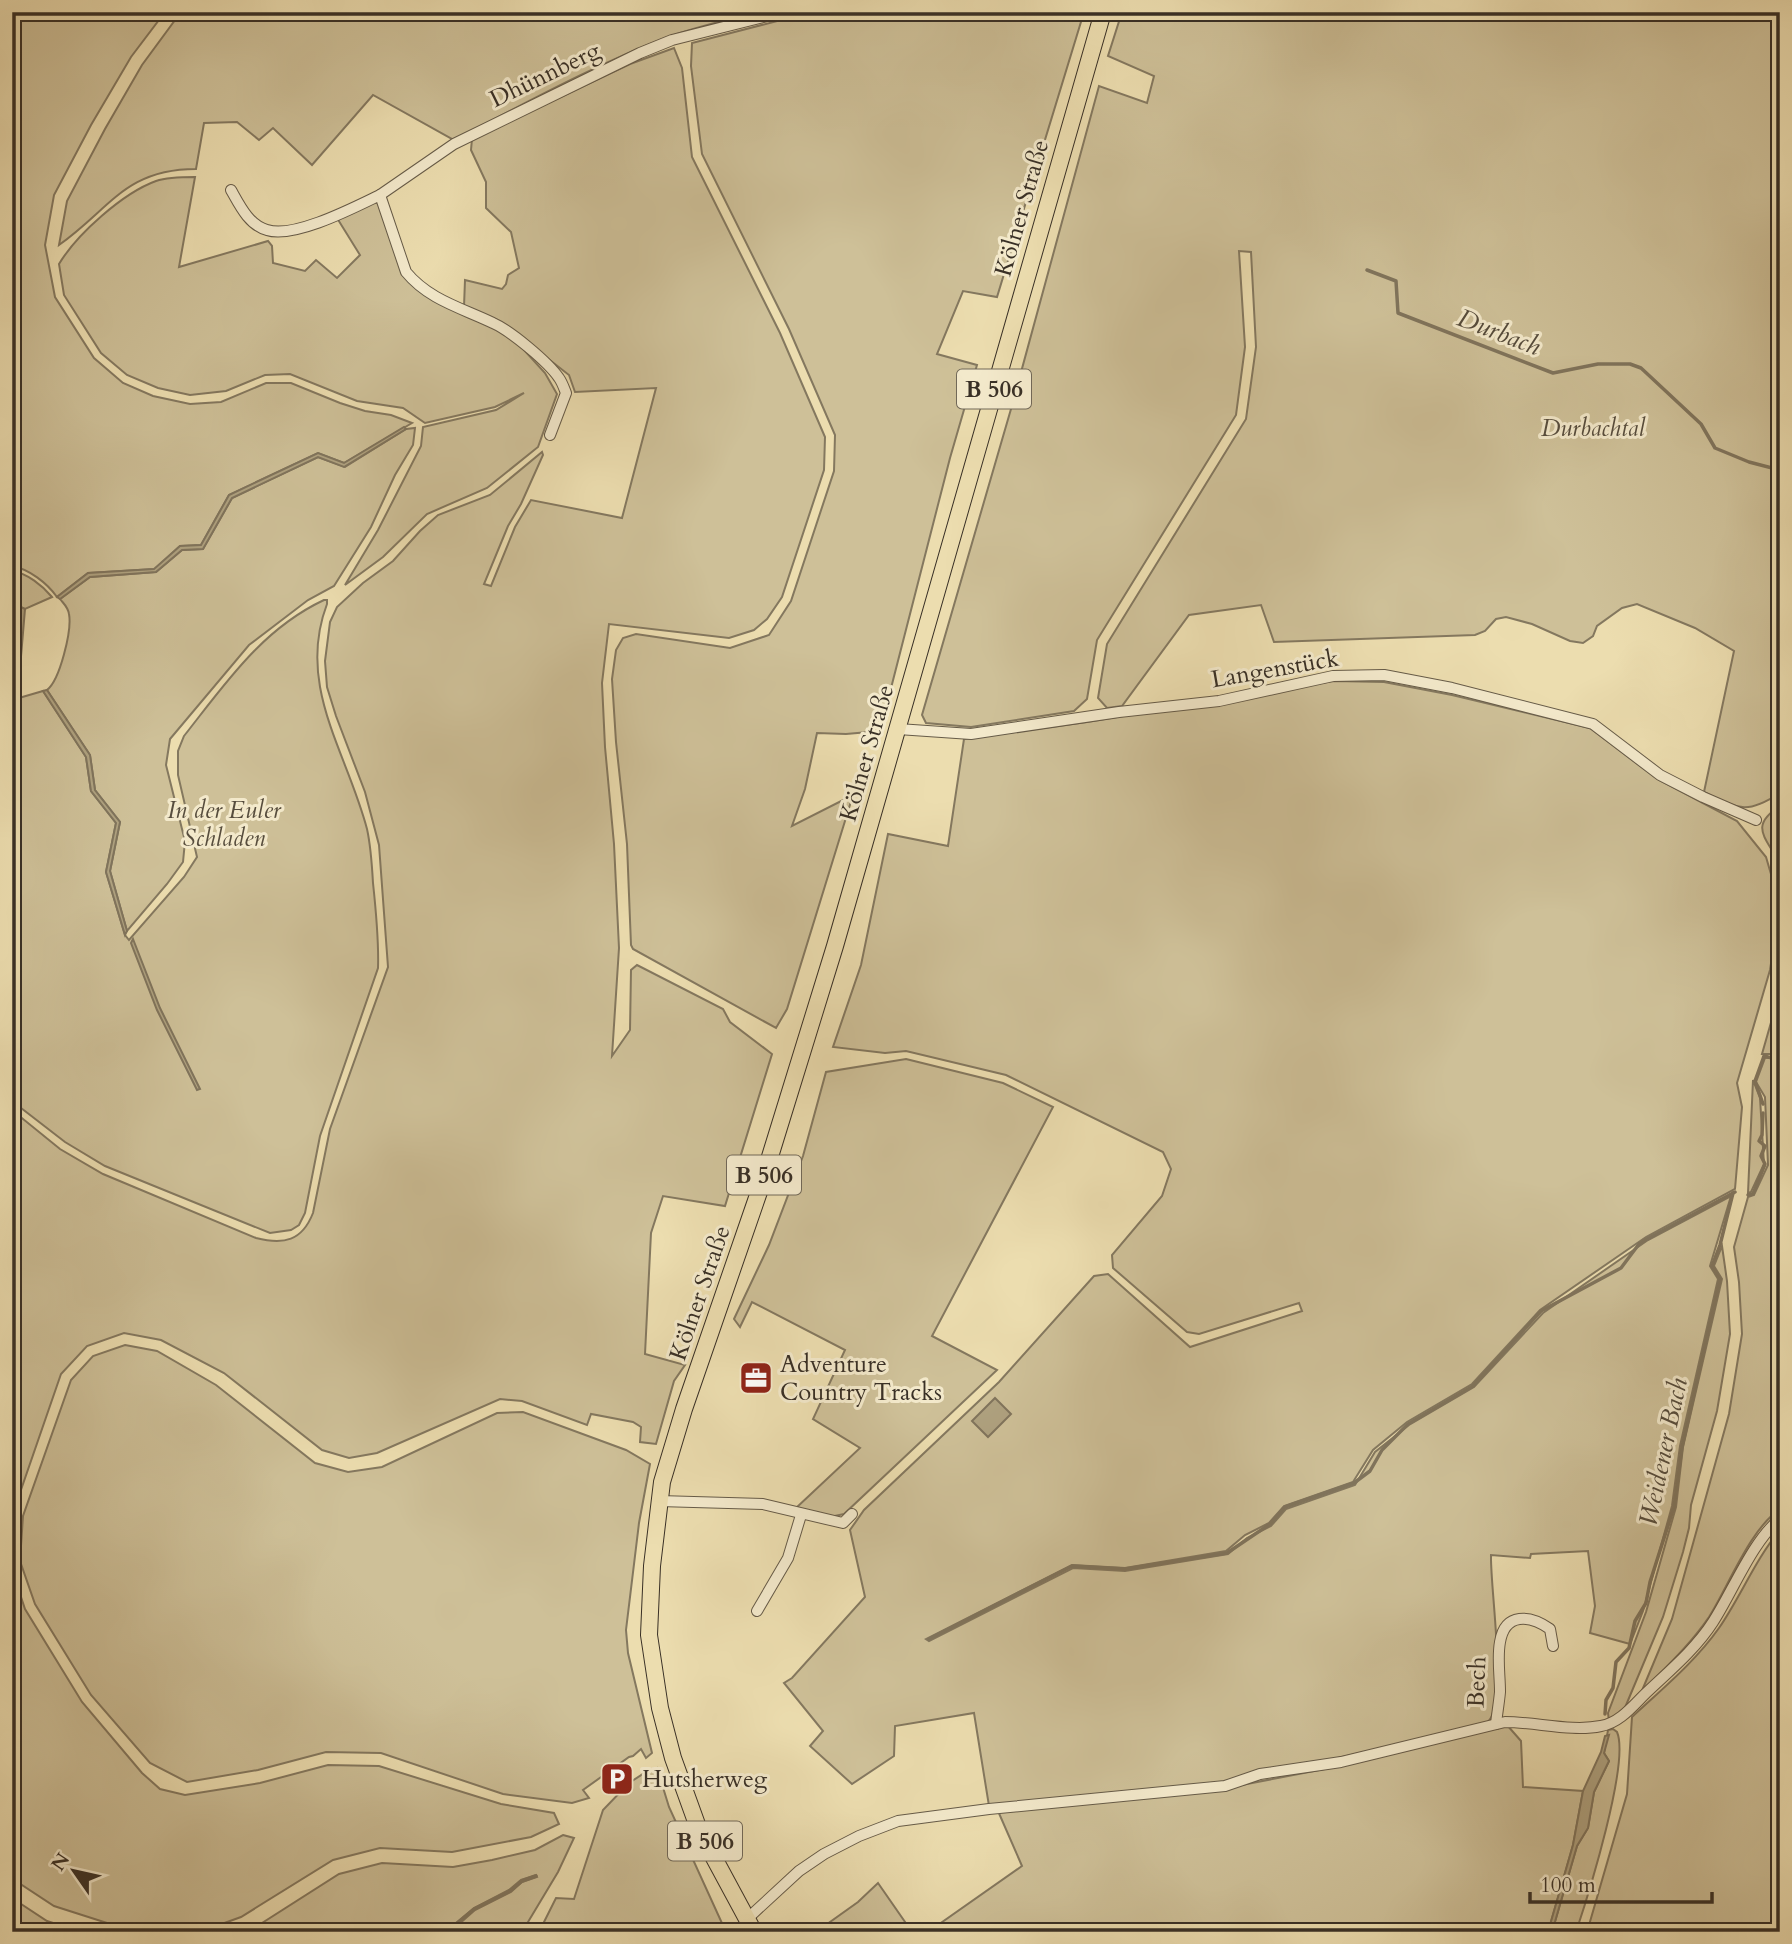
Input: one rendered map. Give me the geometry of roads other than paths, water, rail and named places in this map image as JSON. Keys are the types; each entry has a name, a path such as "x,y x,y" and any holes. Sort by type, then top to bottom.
{"main road":[{"name":"Kölner Straße","path":"750,1926 699,1830 673,1758 660,1708 649,1635 652,1566 659,1501 669,1454 760,1189 802,1056 1103,12"}],"street":[{"name":"Dhünnberg","path":"231,190 244,214 264,230 280,233 332,218 380,195 454,144 640,53 672,40 783,12"},
{"path":"380,195 406,272 414,282 436,298 496,324 535,353 559,378 566,393 550,435"},
{"name":"Langenstück","path":"898,729 971,734 1119,712 1219,701 1333,676 1384,675 1452,688 1593,724 1660,775 1756,820"},
{"path":"659,1501 763,1504 843,1523 852,1514"},
{"path":"757,1611 788,1558 801,1514"},
{"name":"Bech","path":"1553,1646 1550,1629 1537,1620 1521,1618 1506,1627 1500,1642 1500,1695 1496,1724 1525,1721 1588,1727 1607,1725 1618,1719 1692,1649 1761,1541 1780,1519"},
{"name":"Kölner Straße","path":"750,1926 799,1871 859,1836 898,1821 998,1808 1225,1786 1260,1774 1340,1762 1496,1724"}],"waterway":[{"name":"Durbach","path":"1367,270 1396,281 1398,313 1553,373 1598,364 1630,364 1641,368 1701,424 1715,448 1749,462 1780,470"},
{"name":"Weidener Bach","path":"1763,1104 1755,1081 1764,1056 1780,1060"},
{"name":"Weidener Bach","path":"1748,1195 1753,1194 1765,1164 1761,1156 1765,1146 1759,1141 1762,1135 1763,1113"},
{"path":"929,1639 1072,1566 1125,1569 1227,1553 1270,1524 1285,1507 1354,1483 1370,1471 1382,1450 1408,1424 1473,1386 1541,1311 1621,1268 1639,1244 1647,1239 1735,1192"},
{"name":"Weidener Bach","path":"1605,1714 1606,1700 1613,1688 1616,1662 1629,1648 1635,1621 1646,1603 1674,1507 1682,1447 1720,1279 1712,1266 1733,1193"},
{"path":"447,1932 474,1909 510,1891 522,1881 536,1876"}],"place":[{"name":"Adventure Country Tracks","path":"756,1378"},
{"name":"Hutsherweg","path":"617,1779"}],"park label":[{"name":"Durbachtal","path":"1593,428"},
{"name":"In der Euler Schladen","path":"224,824"}]}
